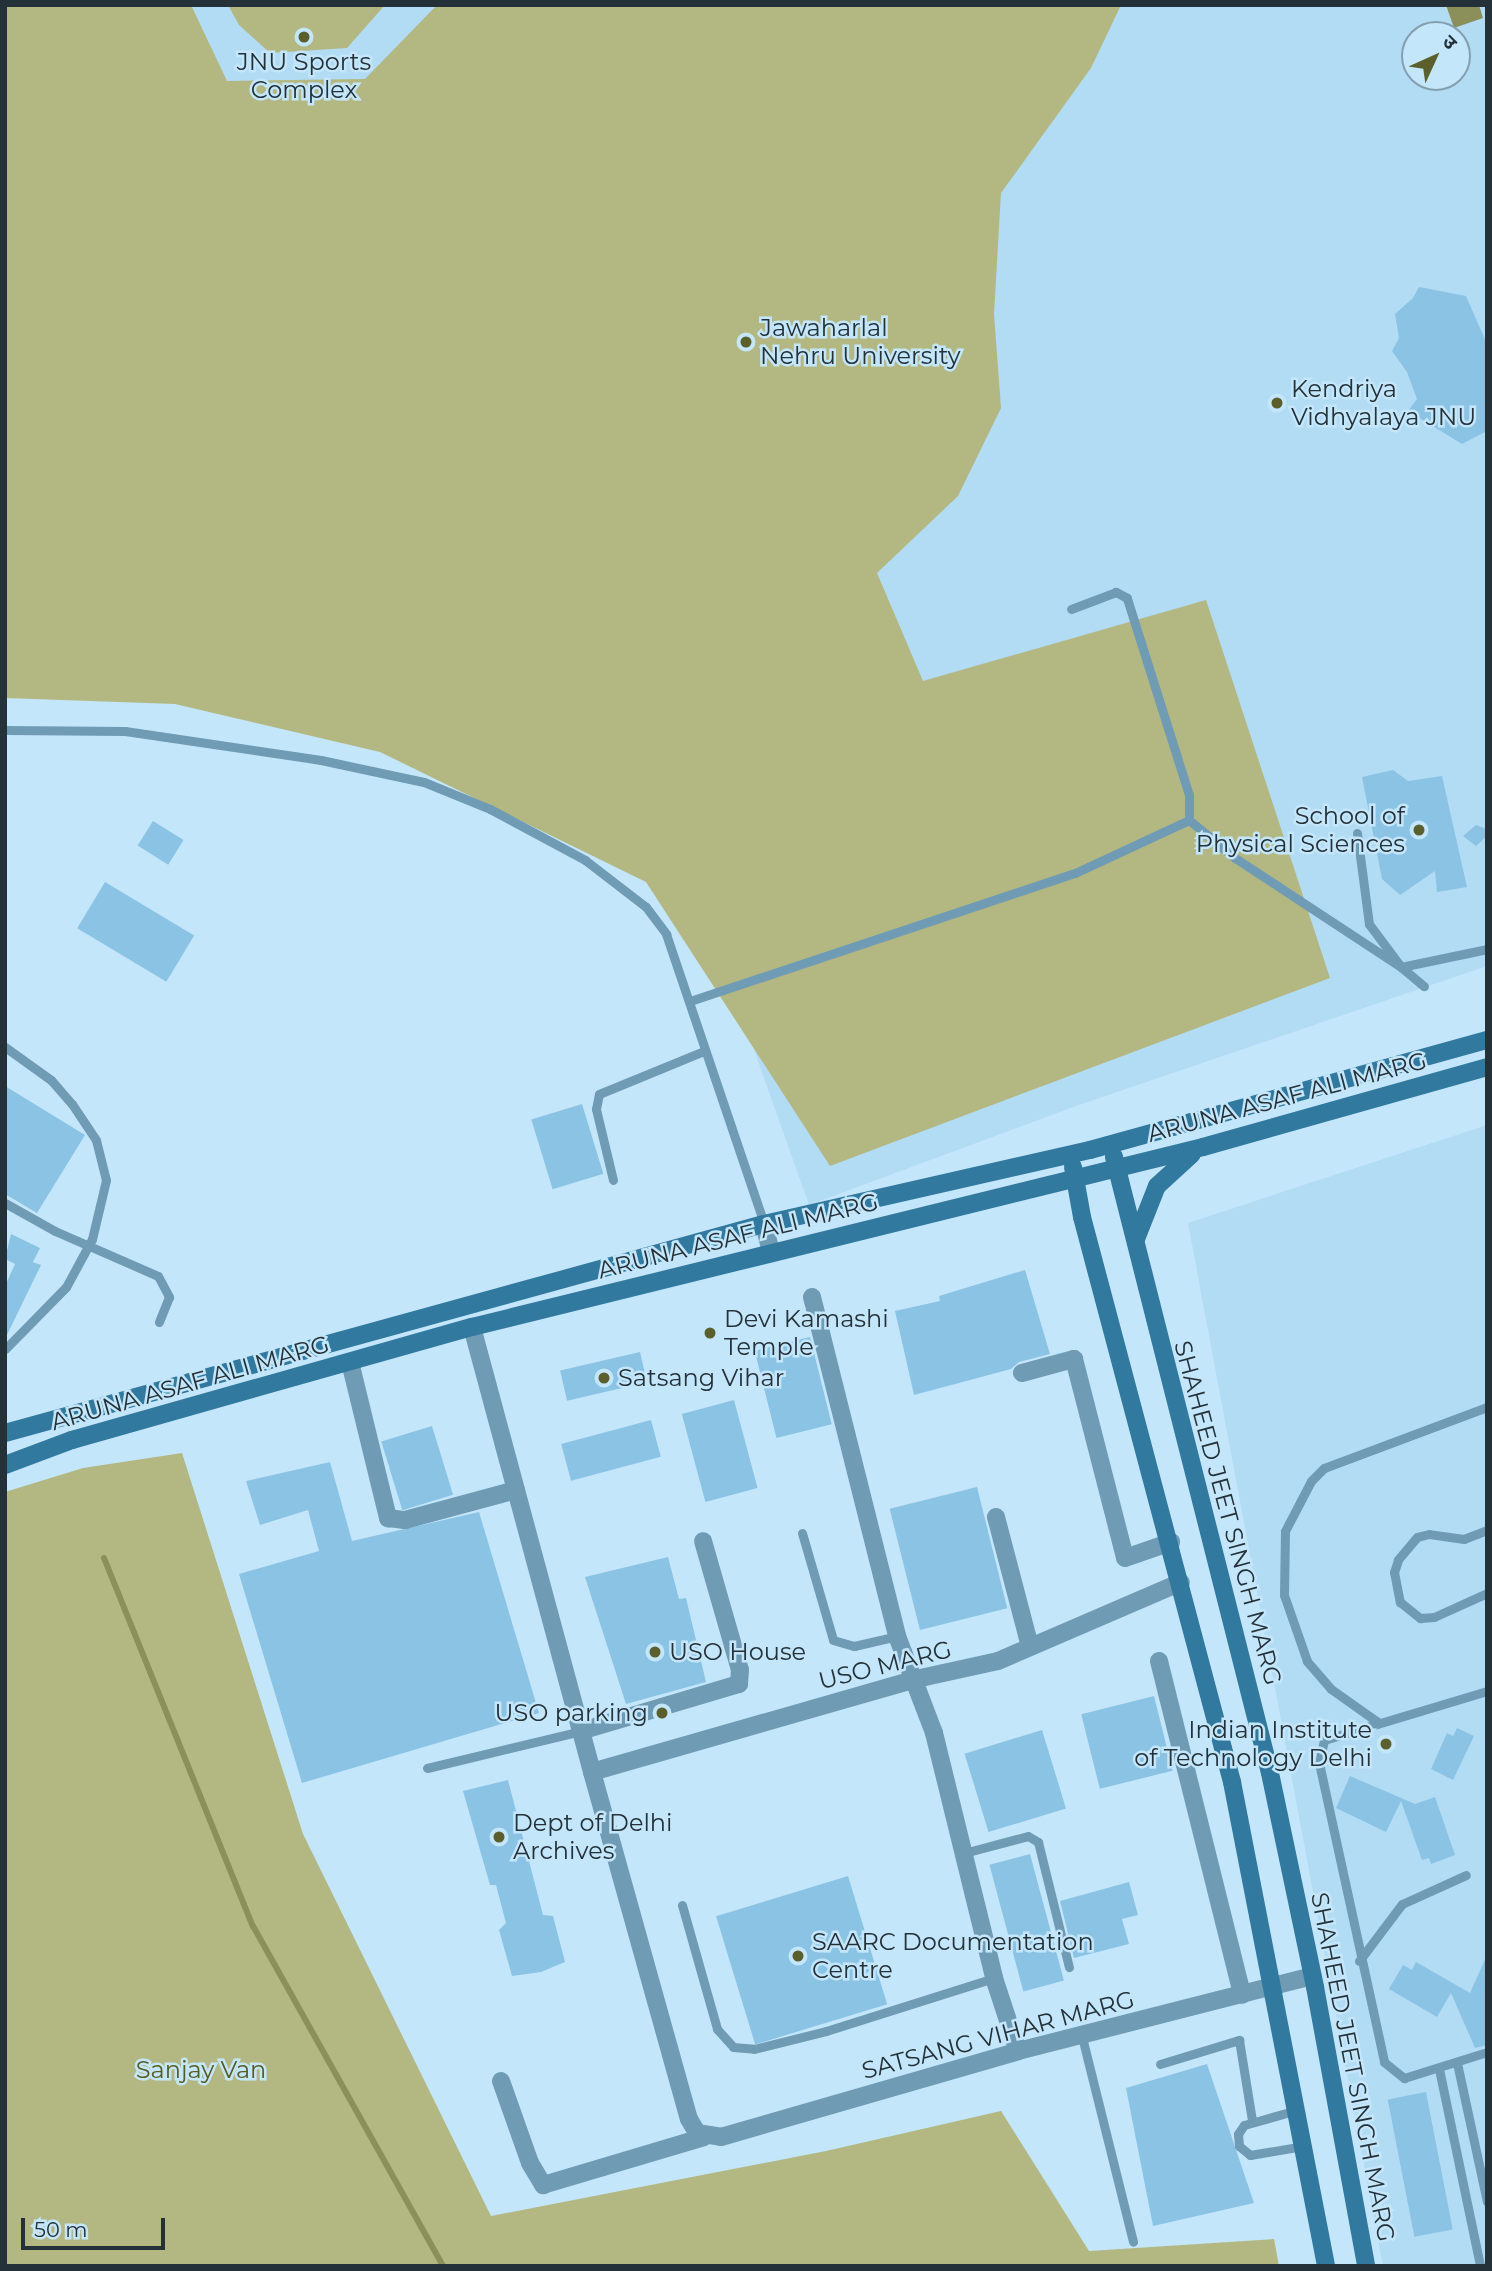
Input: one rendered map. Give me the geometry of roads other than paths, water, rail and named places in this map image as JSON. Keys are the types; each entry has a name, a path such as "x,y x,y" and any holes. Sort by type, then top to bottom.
{"main road":[{"name":"ARUNA ASAF ALI MARG","path":"5,1433 764,1224 1111,1144 1487,1040"},
{"name":"ARUNA ASAF ALI MARG","path":"5,1465 72,1440 472,1327 1203,1147 1487,1067"},
{"name":"SHAHEED JEET SINGH MARG","path":"1111,1144 1270,1773 1313,1976 1366,2266"},
{"path":"1135,1242 1142,1213 1157,1186 1177,1164 1203,1147"},
{"path":"1070,1154 1232,1782 1274,1986 1326,2266"}],"street":[{"path":"764,1224 771,1254"},
{"path":"812,1297 897,1636 916,1679 964,1853 994,1979 1018,2052"},
{"path":"472,1327 689,2119 700,2135"},
{"path":"1022,1373 1074,1359 1125,1558 1171,1542"},
{"path":"350,1362 387,1518 405,1520 516,1490"},
{"path":"996,1517 1030,1647"},
{"path":"581,1731 739,1684 740,1670 703,1541"},
{"name":"USO MARG","path":"592,1772 916,1679 975,1668 1181,1582"},
{"path":"1158,1661 1241,1995"},
{"name":"SATSANG VIHAR MARG","path":"501,2081 530,2163 543,2185 700,2135 721,2137 1018,2052 1313,1976"}],"lane":[{"path":"1071,609 1116,592 1127,598 1189,795 1189,820"},
{"path":"5,730 125,731 321,760 447,790 585,860 646,907 666,934 764,1224"},
{"path":"1189,820 1235,858 1401,967 1424,986"},
{"path":"690,1001 1075,873 1189,820"},
{"path":"1357,833 1365,915 1401,967"},
{"path":"1401,967 1487,949"},
{"path":"5,1047 51,1080 96,1139 103,1159 105,1198 89,1245 66,1287 5,1349"},
{"path":"613,1180 596,1109 599,1094 704,1051"},
{"path":"5,1203 89,1245 147,1268 165,1283 169,1297 159,1322"},
{"path":"1379,1723 1331,1689 1307,1661 1284,1595 1285,1531 1311,1480 1324,1468 1487,1407"},
{"path":"1487,1530 1464,1539 1429,1534 1418,1537 1398,1559 1394,1572 1400,1602 1420,1618 1434,1617 1487,1593"},
{"path":"802,1533 833,1640 854,1646 897,1636"},
{"path":"1487,1690 1324,1740 1319,1752 1359,1961 1389,2069 1404,2078 1487,2052"},
{"path":"427,1768 581,1731"},
{"path":"964,1853 1028,1836 1038,1842 1069,1967"},
{"path":"1359,1961 1402,1904 1465,1875"},
{"path":"682,1905 717,2029 733,2047 754,2049 826,2031 994,1979"},
{"path":"1082,2037 1133,2242"},
{"path":"1160,2064 1239,2040 1252,2120"},
{"path":"1457,2063 1487,2202"},
{"path":"1439,2069 1480,2266"},
{"path":"1297,2110 1252,2120 1238,2134 1240,2146 1250,2155 1304,2146"}],"waterway":[{"path":"104,1558 253,1926 443,2266"}],"place":[{"name":"JNU Sports Complex","path":"304,37"},
{"name":"Jawaharlal Nehru University","path":"746,342"},
{"name":"Kendriya Vidhyalaya JNU","path":"1277,403"},
{"name":"School of Physical Sciences","path":"1419,830"},
{"name":"Devi Kamashi Temple","path":"710,1333"},
{"name":"Satsang Vihar","path":"604,1378"},
{"name":"USO House","path":"655,1652"},
{"name":"USO parking","path":"662,1713"},
{"name":"Indian Institute of Technology Delhi","path":"1386,1744"},
{"name":"Dept of Delhi Archives","path":"499,1837"},
{"name":"SAARC Documentation Centre","path":"798,1956"}],"park label":[{"name":"Sanjay Van","path":"201,2070"}]}
